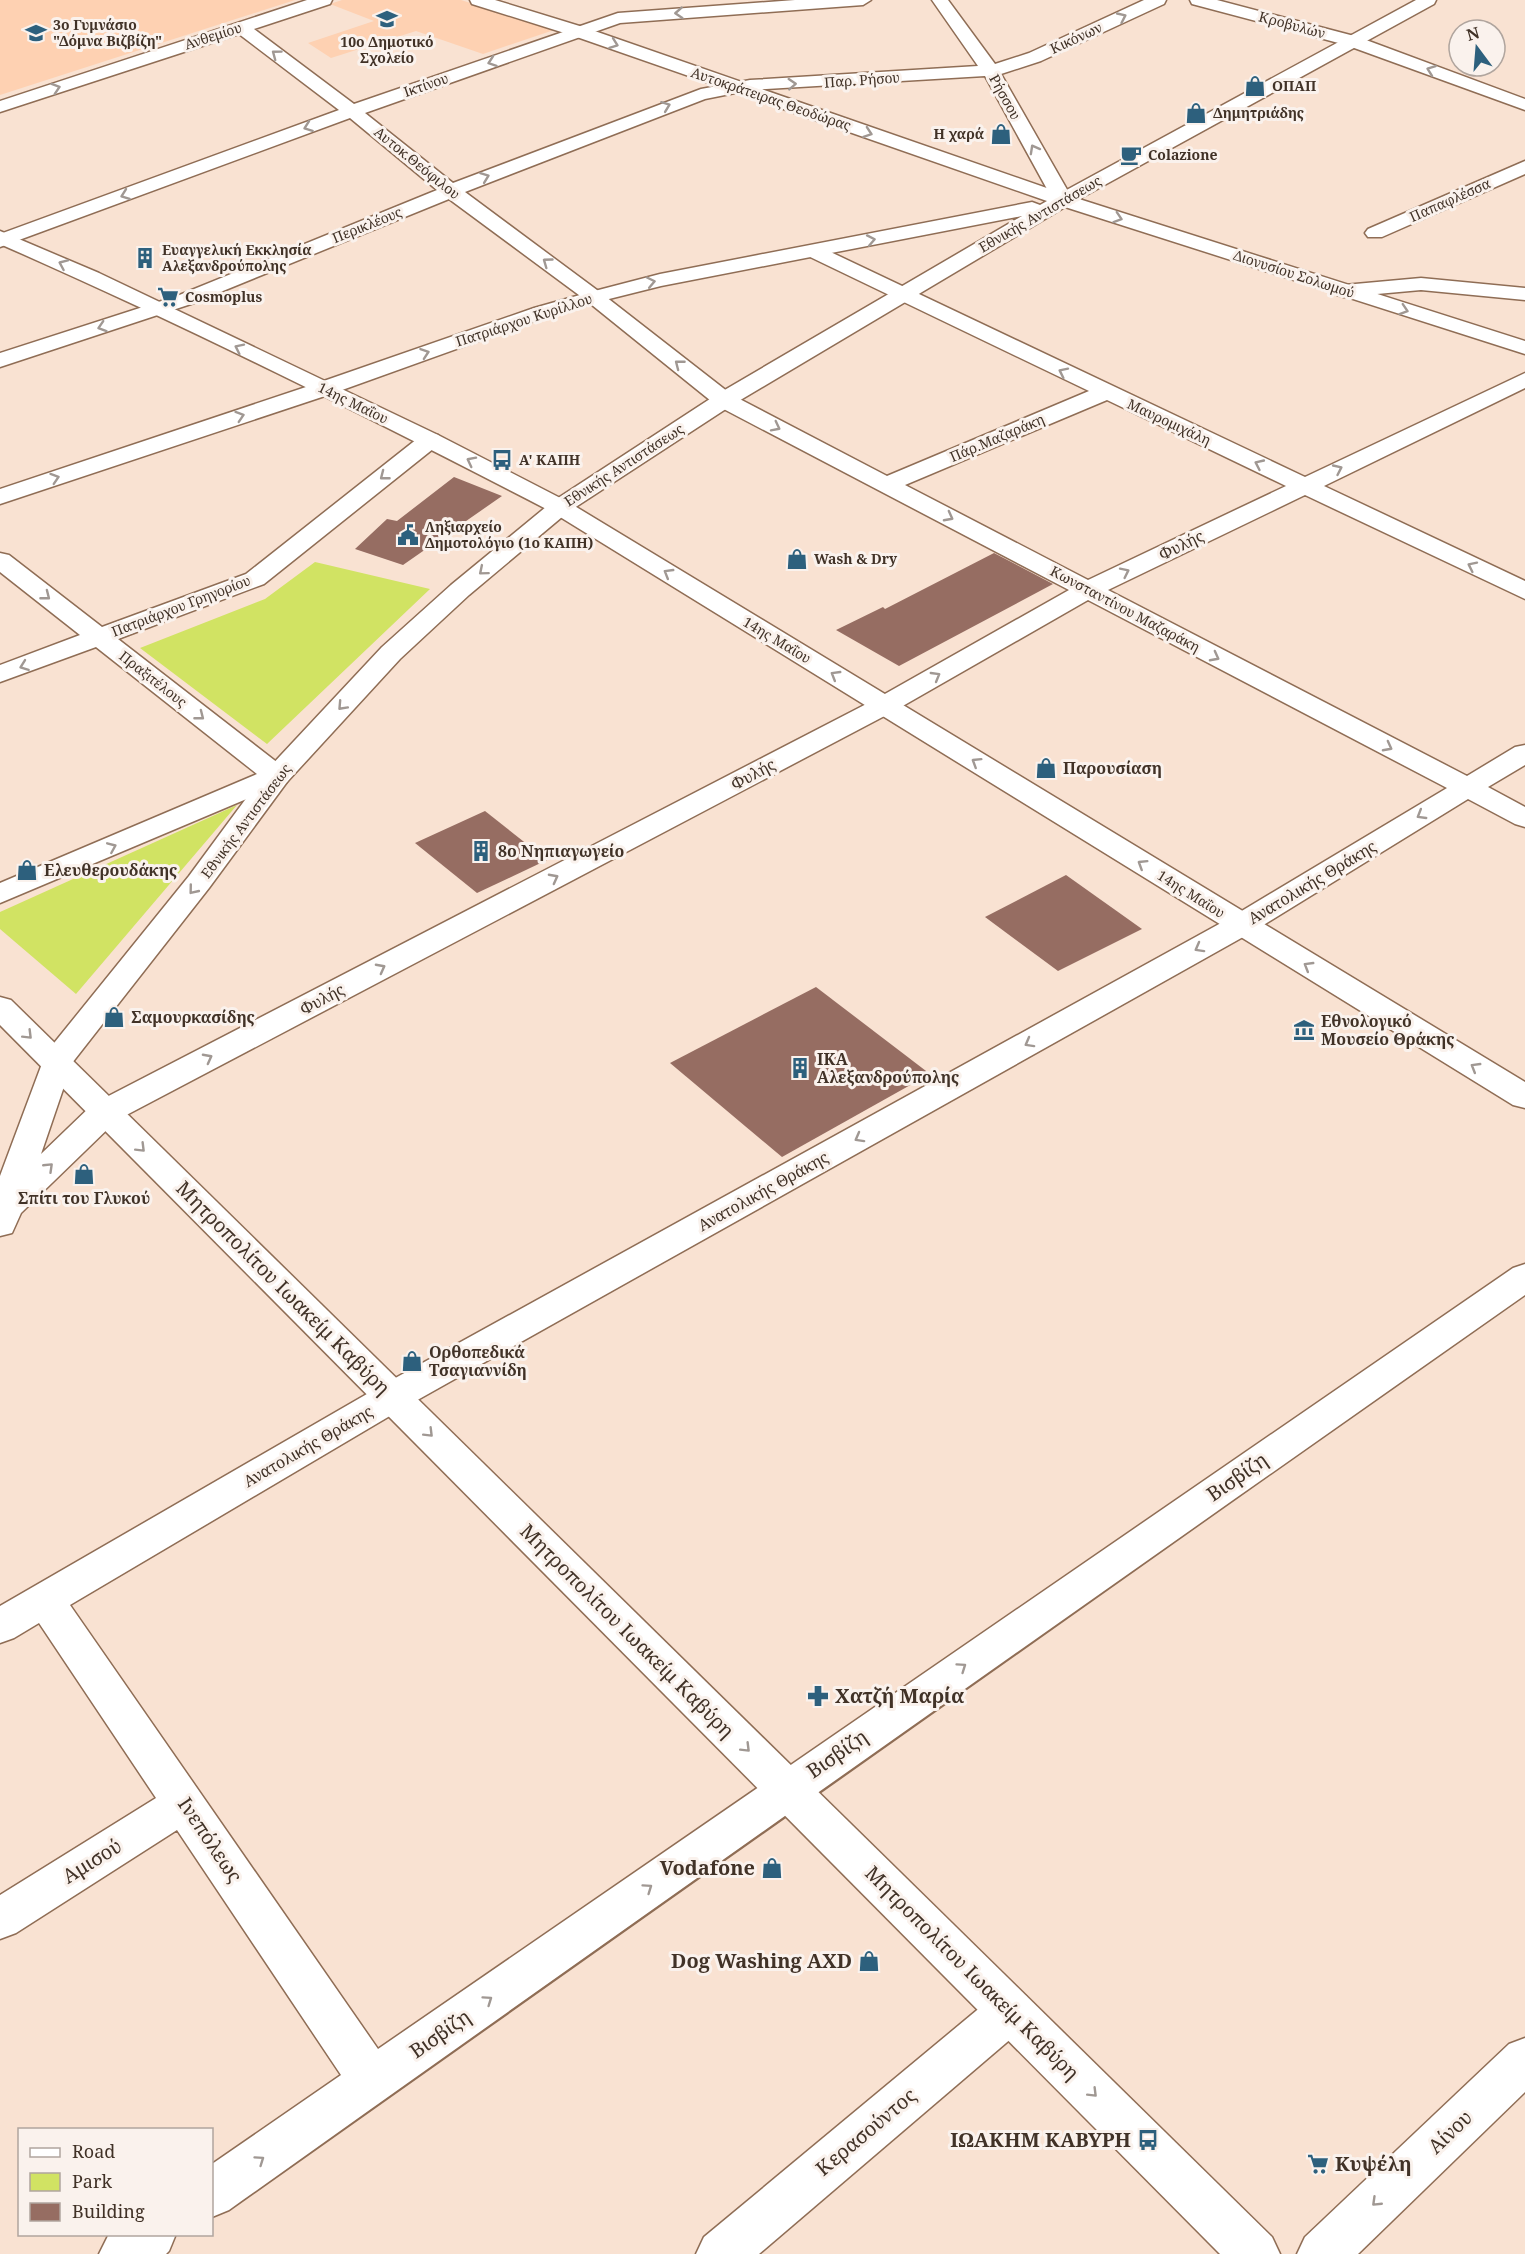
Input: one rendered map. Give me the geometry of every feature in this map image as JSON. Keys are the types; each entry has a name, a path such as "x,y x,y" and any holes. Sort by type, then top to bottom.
{"street":[{"name":"Ανθεμίου","path":"0,106 324,0"},
{"name":"Αυτοκράτειρας Θεοδώρας","path":"478,0 580,32 1063,200"},
{"name":"Ικτίνου","path":"2,239 352,111 627,16 863,0"},
{"name":"Ρήσσου","path":"940,0 991,71 1063,200"},
{"name":"Κικόνων","path":"991,71 1027,60 1158,0"},
{"name":"Κροβυλών","path":"1198,0 1352,41 1525,105"},
{"name":"Εθνικής Αντιστάσεως","path":"2,1214 55,1062 199,882 277,776 391,653 460,590 560,507 724,400 1063,200 1428,0"},
{"name":"Αυτοκ.Θεόφιλου","path":"241,27 352,111 451,191 594,297 724,400"},
{"name":"Παρ. Ρήσου","path":"734,87 991,71"},
{"name":"Περικλέους","path":"0,360 158,309 674,103 734,87"},
{"name":"Παπαφλέσσα","path":"1375,233 1525,167"},
{"name":"Πατριάρχου Κυρίλλου","path":"0,496 323,389 541,312 636,285 1063,200"},
{"name":"Διονυσίου Σολωμού","path":"1063,200 1525,348"},
{"name":"14ης Μαΐου","path":"2,239 158,309 430,440 560,507 1525,1098"},
{"name":"Μαυρομιχάλη","path":"813,251 1525,591"},
{"path":"1344,291 1421,284 1525,294"},
{"name":"Φυλής","path":"2,1214 105,1112 885,705 1088,590 1525,380"},
{"name":"Πάρ.Μαζαράκη","path":"888,484 1106,392"},
{"name":"Κωνσταντίνου Μαζαράκη","path":"724,400 1525,818"},
{"name":"Πατριάρχου Γρηγορίου","path":"0,674 255,579 430,440"},
{"name":"Πραξιτέλους","path":"0,560 277,776"},
{"name":"Ανατολικής Θράκης","path":"0,1626 392,1397 1241,925 1525,753"},
{"path":"0,894 277,776"},
{"name":"Μητροπολίτου Ιωακείμ Καβύρη","path":"0,1007 1255,2254"},
{"name":"Βισβίζη","path":"213,2192 787,1789 1525,1277"},
{"name":"Ινεπόλεως","path":"45,1600 373,2082"},
{"name":"Αμισού","path":"0,1919 184,1803"},
{"name":"Κερασούντος","path":"721,2254 1010,2011"},
{"name":"Αίνου","path":"1322,2254 1525,2060"},
{"path":"124,2254 151,2236"}],"shaded area":[{"path":"0,0 295,0 0,95"},
{"path":"342,0 461,0 554,30 483,54 416,31 331,58 308,43 374,21 330,4"}],"green space":[{"path":"315,562 430,589 267,744 140,648 265,599"},
{"path":"237,805 76,994 0,929 0,912"}],"building":[{"name":"Ληξιαρχείο Δημοτολόγιο (1ο ΚΑΠΗ)","path":"454,477 502,496 403,565 355,549 387,519 397,521"},
{"path":"994,553 1053,584 899,666 836,630 883,607 885,609"},
{"name":"8ο Νηπιαγωγείο","path":"485,811 547,860 477,893 415,843"},
{"path":"1066,875 1142,929 1058,971 985,917"},
{"name":"ΙΚΑ Αλεξανδρούπολης","path":"816,987 930,1074 782,1157 670,1063"}],"place":[{"name":"10ο Δημοτικό Σχολείο","path":"387,19"},
{"name":"3ο Γυμνάσιο \"Δόμνα Βιζβίζη\"","path":"36,33"},
{"name":"ΟΠΑΠ","path":"1255,86"},
{"name":"Δημητριάδης","path":"1196,113"},
{"name":"Η χαρά","path":"1001,134"},
{"name":"Colazione","path":"1131,155"},
{"name":"Ευαγγελική Εκκλησία Αλεξανδρούπολης","path":"145,258"},
{"name":"Cosmoplus","path":"168,297"},
{"name":"Α' ΚΑΠΗ","path":"502,460"},
{"name":"Ληξιαρχείο Δημοτολόγιο (1ο ΚΑΠΗ)","path":"408,535"},
{"name":"Wash & Dry","path":"797,559"},
{"name":"Παρουσίαση","path":"1046,768"},
{"name":"8ο Νηπιαγωγείο","path":"481,851"},
{"name":"Ελευθερουδάκης","path":"27,870"},
{"name":"Σαμουρκασίδης","path":"114,1017"},
{"name":"Εθνολογικό Μουσείο Θράκης","path":"1304,1030"},
{"name":"ΙΚΑ Αλεξανδρούπολης","path":"800,1068"},
{"name":"Σπίτι του Γλυκού","path":"84,1174"},
{"name":"Ορθοπεδικά Τσαγιαννίδη","path":"412,1361"},
{"name":"Χατζή Μαρία","path":"818,1696"},
{"name":"Vodafone","path":"772,1868"},
{"name":"Dog Washing AXD","path":"869,1961"},
{"name":"ΙΩΑΚΗΜ ΚΑΒΥΡΗ","path":"1148,2140"},
{"name":"Κυψέλη","path":"1318,2164"}]}
